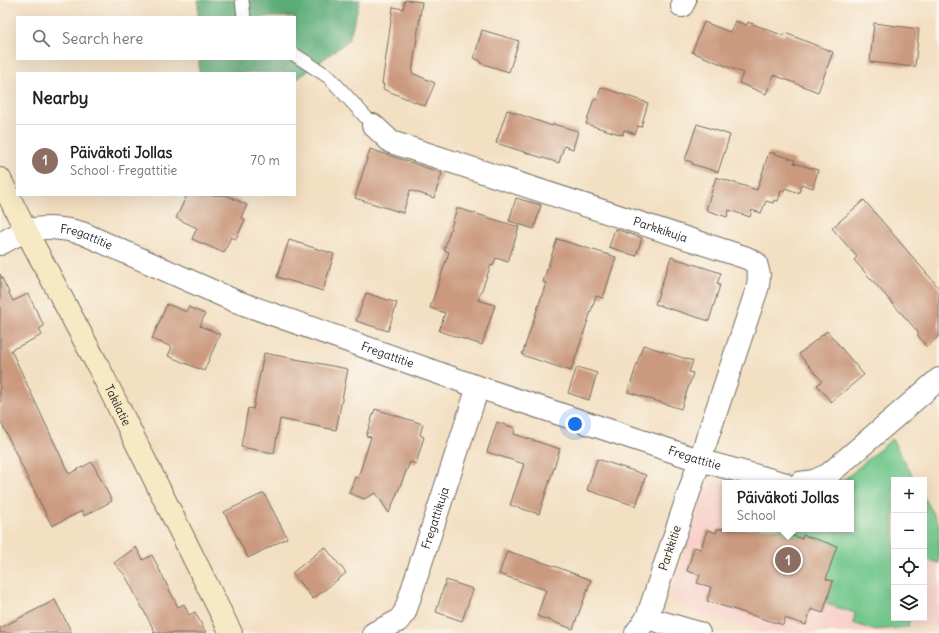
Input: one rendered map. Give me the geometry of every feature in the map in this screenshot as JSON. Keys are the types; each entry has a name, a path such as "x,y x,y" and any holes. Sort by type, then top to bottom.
{"street":[{"name":"Parkkikuja","path":"373,125 391,142 670,232 747,258 756,263 759,275 758,286 699,460"},
{"name":"Takilatie","path":"0,179 98,366 231,633"},
{"name":"Fregattitie","path":"0,244 26,231 67,228 82,233 234,301 478,387 699,460 772,480"},
{"path":"816,480 829,474 939,379"},
{"name":"Fregattikuja","path":"374,633 398,621 405,612 478,387"},
{"name":"Parkkitie","path":"641,626 699,460"},
{"path":"641,626 699,633"}],"lane":[{"path":"242,0 244,16"},
{"path":"296,56 329,77 373,125"}],"shaded area":[{"path":"892,439 913,477 891,477 891,621 927,621 927,502 939,524 939,625 908,627 875,633 764,633 682,608 675,603 670,596 705,489 710,484 722,483 722,532 854,532 854,480 844,480"}],"green space":[{"path":"198,0 360,0 349,40 296,80 296,72 199,72 199,60 296,60 296,16 198,16"},
{"path":"892,439 913,477 891,477 891,621 909,621 908,627 873,630 853,623 855,613 826,604 833,581 803,571 836,545 803,535 802,539 780,532 854,532 854,480 844,480"},
{"path":"927,502 939,524 939,563 927,560"}],"building":[{"path":"405,0 422,2 412,73 435,83 425,106 383,89 384,84 382,84 393,7 403,9"},
{"path":"735,21 747,25 748,22 784,36 785,33 833,52 818,92 774,75 766,94 739,83 743,73 692,52 704,22 730,32"},
{"path":"874,23 919,29 915,67 870,62"},
{"path":"482,30 519,41 509,72 480,63 481,61 474,58"},
{"path":"601,87 648,103 641,127 638,126 635,134 624,130 623,135 586,124 594,99 597,100"},
{"path":"507,110 552,126 553,124 578,131 573,149 564,146 559,163 496,143"},
{"path":"697,124 730,135 718,172 692,164 692,162 685,160"},
{"path":"370,149 442,173 434,198 410,190 403,213 355,198"},
{"path":"769,152 795,160 794,163 818,170 813,188 801,184 799,193 785,188 784,192 781,191 778,201 774,200 773,203 766,201 761,213 752,210 750,217 729,210 727,217 706,210 716,177 757,190"},
{"path":"187,196 228,196 247,205 241,217 245,220 236,239 231,237 224,253 192,239 197,228 176,218"},
{"path":"516,198 541,205 534,229 509,221"},
{"path":"864,200 939,288 939,336 927,347 918,336 918,332 854,260 857,257 832,228"},
{"path":"457,208 519,227 508,262 496,258 493,266 491,265 478,300 495,305 482,345 439,331 445,313 430,308 449,252 444,250"},
{"path":"615,229 642,238 636,256 609,247"},
{"path":"557,239 616,257 603,298 596,296 571,371 522,355 546,283 543,282"},
{"path":"289,240 334,254 323,291 277,277"},
{"path":"671,257 721,273 717,284 720,285 709,321 655,304"},
{"path":"0,274 13,301 28,294 44,326 39,329 42,335 11,350 69,474 92,462 112,501 84,516 82,511 52,526 0,420"},
{"path":"366,293 397,303 388,331 356,321"},
{"path":"167,304 187,312 188,307 205,314 200,326 220,334 204,371 168,356 172,347 152,339"},
{"path":"827,331 864,375 831,402 817,385 822,381 799,354"},
{"path":"643,345 693,361 689,372 693,373 681,409 628,392"},
{"path":"264,353 348,369 336,430 280,419 274,453 241,447 248,408 253,409"},
{"path":"577,367 597,373 589,400 568,393"},
{"path":"375,409 423,424 420,435 424,437 416,464 410,462 389,513 376,493 364,499 349,493 355,477 358,478 371,437 366,436"},
{"path":"497,422 515,428 514,434 560,449 539,514 510,505 524,464 487,452"},
{"path":"597,459 646,475 636,506 587,490"},
{"path":"264,493 287,538 248,558 224,512"},
{"path":"717,529 722,529 722,532 781,532 802,539 803,535 837,546 826,579 833,581 823,613 811,609 806,625 785,618 783,625 707,601 711,587 697,583 700,575 687,571 694,547 701,549 707,530 716,533"},
{"path":"136,547 143,560 152,555 178,607 184,604 189,615 195,612 206,633 153,633 155,632 125,575 114,563"},
{"path":"325,547 346,573 313,599 292,573"},
{"path":"507,551 591,580 573,629 537,616 546,590 499,574"},
{"path":"446,580 473,589 462,621 436,612"},
{"path":"55,600 72,633 0,633 0,628"}],"place":[{"name":"Päiväkoti Jollas","path":"788,560"}]}
